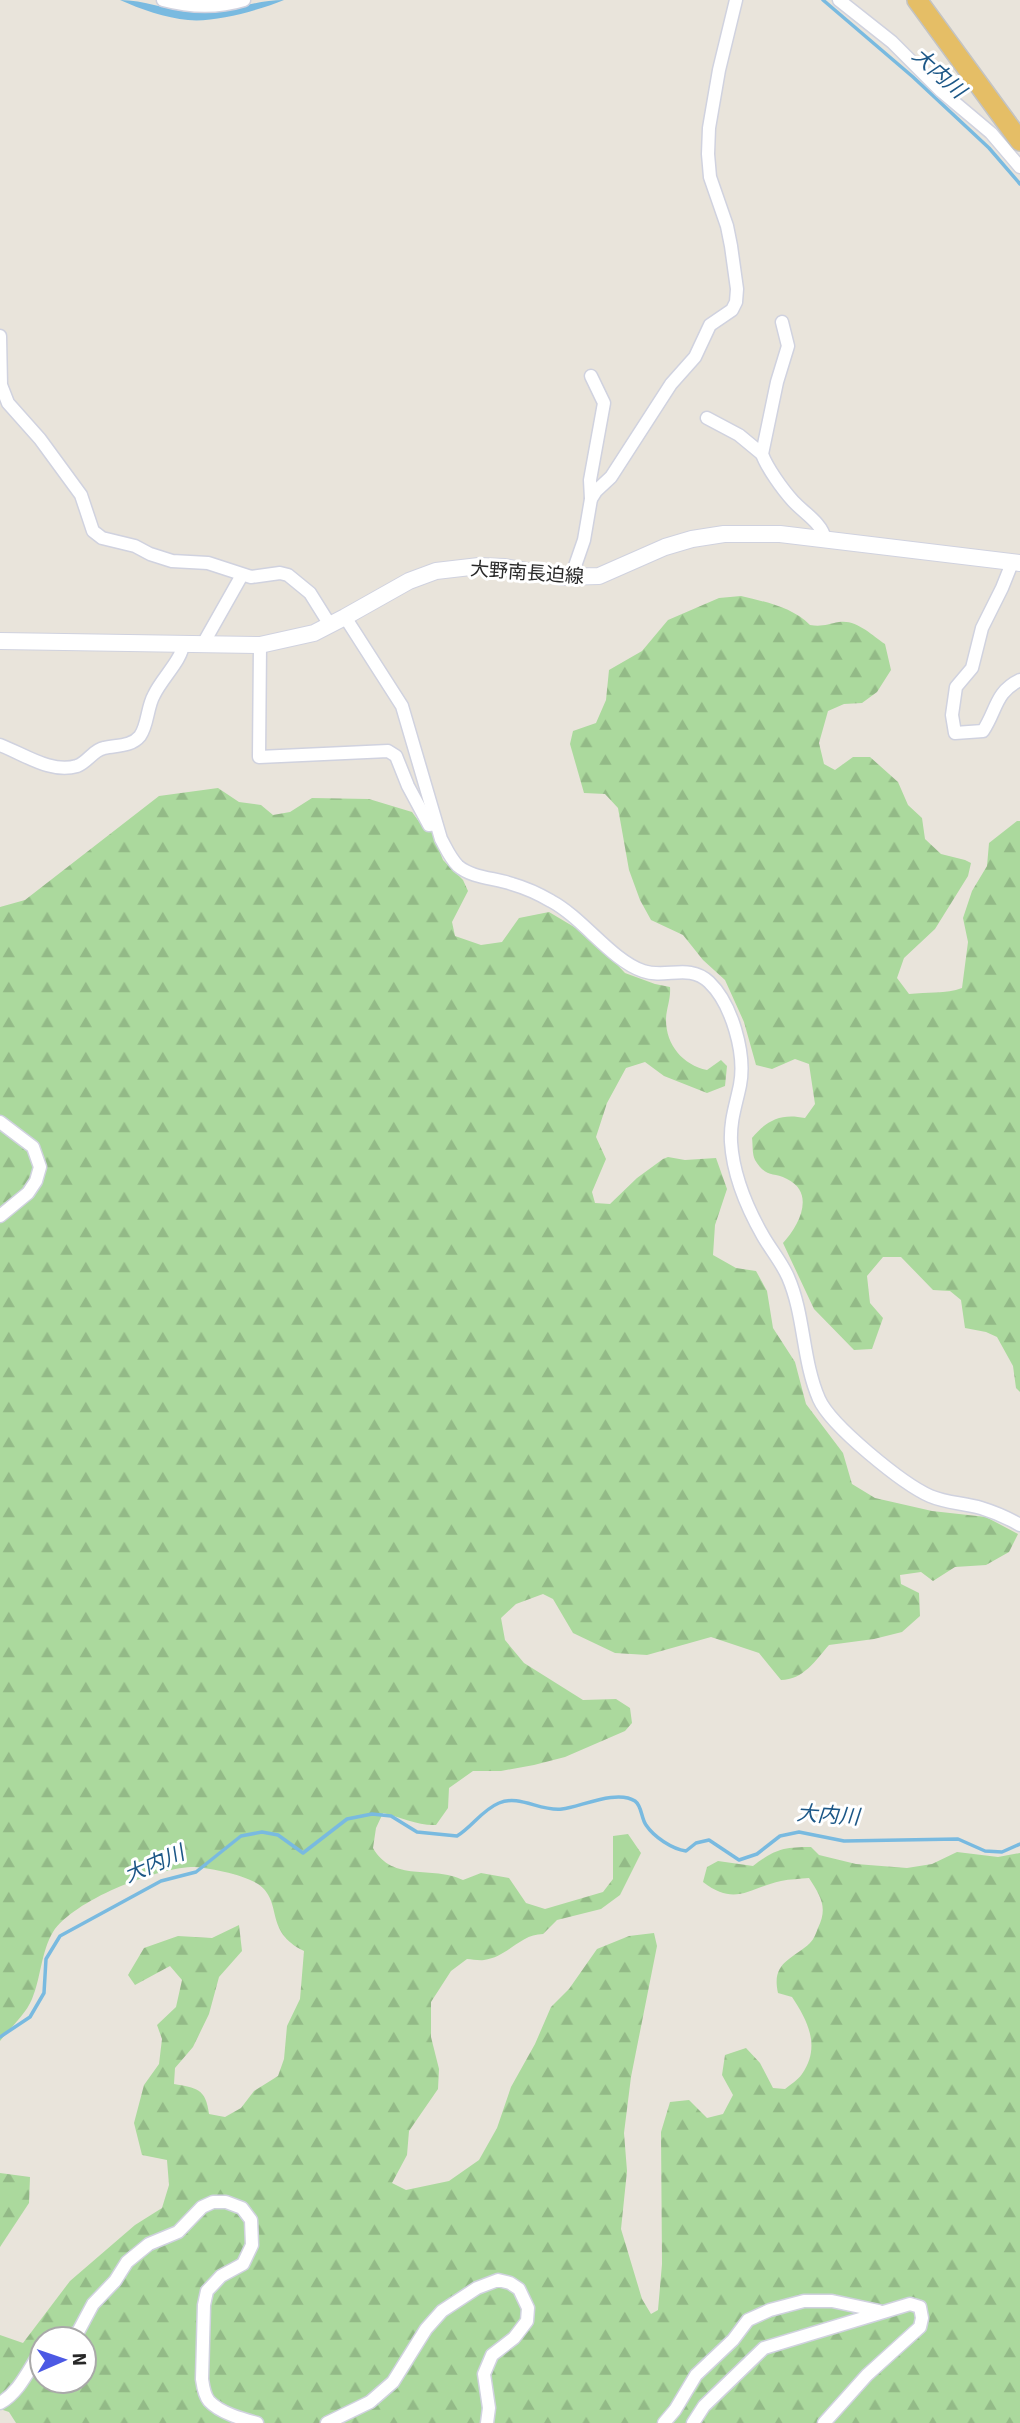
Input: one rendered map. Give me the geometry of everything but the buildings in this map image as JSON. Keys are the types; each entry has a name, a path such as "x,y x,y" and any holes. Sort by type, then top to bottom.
{"highway":[{"path":"917,0 1020,141"}],"main road":[{"name":"大野南長迫線","path":"0,641 260,645 292,639 338,621 409,581 460,567 505,566 561,578 599,576 665,547 692,539 752,532 1016,563"}],"street":[{"path":"163,0 180,5 214,5 244,0"},
{"path":"591,499 620,465 671,383 695,357 703,345 710,325 732,310 736,302 737,289 731,246 710,177 708,154 709,128 719,70 736,0"},
{"path":"839,0 892,42 941,91 991,133 1020,167"},
{"path":"762,454 777,382 788,346 782,322"},
{"path":"0,336 1,386 8,403 40,439 81,495 93,531 102,538 172,561 208,563 251,577 280,573 288,575 338,621 402,706 436,824 450,857 459,867 472,874 528,889 551,901 569,912 632,966 645,972 687,971 699,974 709,982 720,996 736,1030 740,1050 740,1085 733,1105 731,1123 731,1144 736,1171 751,1213 786,1272 794,1292 807,1365 821,1403 833,1420 912,1487 931,1496 981,1508 1020,1525"},
{"path":"580,578 575,566 584,540 591,499 590,480 604,403 591,376"},
{"path":"707,418 739,435 762,454 766,465 790,498 823,529 825,539"},
{"path":"1016,563 982,628 972,668 956,687 952,715 955,733 983,730 998,698 1004,690 1020,680"},
{"path":"203,644 242,575"},
{"path":"0,745 51,767 65,768 82,763 97,750 133,742 142,732 154,695 169,669 179,659 183,644"},
{"path":"260,645 259,757 388,751 396,756 423,816 429,825 436,824"},
{"path":"0,1122 33,1147 40,1167 29,1193 0,1216"},
{"path":"82,2325 93,2304 127,2262 149,2244 178,2232 202,2207 213,2202 226,2202 242,2208 251,2220 252,2245 243,2264 221,2276 207,2291 204,2305 202,2379 209,2401 243,2420 257,2423"},
{"path":"327,2423 370,2402 393,2382 426,2329 442,2311 477,2288 498,2280 519,2289 528,2308 527,2321 514,2338 492,2355 484,2374 489,2408 486,2423"},
{"path":"664,2423 696,2375 748,2320 770,2310 804,2301 832,2301 884,2312"},
{"path":"693,2423 704,2406 764,2348 910,2304 920,2307 920,2327 867,2375 824,2423"},
{"path":"0,2403 17,2389 28,2372"}],"green space":[{"path":"741,596 787,609 810,625 852,623 864,628 885,644 891,670 877,692 862,703 844,704 828,711 819,743 824,764 835,770 853,757 870,757 898,782 908,805 922,818 925,839 941,854 971,863 968,876 935,929 904,958 897,978 909,994 962,988 968,942 963,918 972,891 987,866 989,843 1020,821 1020,1392 1016,1388 1013,1366 997,1337 965,1328 961,1300 950,1291 933,1290 901,1257 883,1257 867,1276 870,1303 883,1318 872,1349 854,1350 814,1309 783,1243 799,1219 803,1201 801,1193 796,1185 787,1179 766,1172 759,1166 754,1158 752,1138 775,1119 789,1116 805,1118 815,1104 809,1064 795,1059 772,1069 756,1065 744,1022 725,980 703,960 683,935 651,920 640,900 629,870 618,808 605,794 584,793 570,744 573,731 596,723 606,700 609,670 642,651 668,620 719,598"},
{"path":"218,788 239,802 261,805 273,815 290,812 312,798 369,799 412,812 423,827 432,832 443,860 463,880 468,891 452,922 455,936 481,945 502,942 519,918 549,912 591,937 625,973 670,987 667,1029 669,1038 683,1059 707,1070 721,1060 727,1066 725,1086 707,1093 664,1076 645,1062 626,1068 607,1103 596,1137 606,1159 592,1192 595,1203 610,1204 637,1178 668,1157 685,1160 716,1158 727,1189 715,1225 713,1255 736,1268 756,1271 767,1291 773,1328 795,1362 806,1404 843,1453 852,1484 875,1498 932,1511 986,1517 1018,1534 1009,1552 986,1565 955,1567 933,1581 921,1572 900,1575 901,1584 919,1593 920,1616 902,1632 829,1645 808,1668 789,1679 781,1680 759,1653 711,1637 647,1655 615,1653 573,1633 553,1599 543,1594 516,1604 501,1618 505,1640 524,1663 583,1700 616,1699 630,1708 632,1723 625,1731 565,1757 501,1771 473,1771 449,1788 448,1808 436,1825 416,1823 383,1813 376,1828 373,1848 381,1859 402,1870 463,1880 481,1873 509,1878 526,1903 545,1909 603,1892 613,1879 613,1836 628,1834 641,1853 620,1895 601,1909 557,1920 543,1934 527,1938 500,1955 484,1960 467,1959 451,1971 431,2002 431,2037 439,2069 438,2089 409,2131 407,2155 392,2183 406,2190 449,2181 479,2160 497,2128 511,2087 535,2044 551,2007 569,1989 597,1949 629,1936 654,1933 657,1946 631,2077 624,2133 627,2171 621,2229 642,2299 651,2314 658,2310 662,2264 661,2132 670,2102 689,2100 707,2118 723,2114 733,2095 722,2075 725,2055 746,2048 760,2063 773,2088 785,2089 802,2074 811,2054 810,2034 803,2015 792,1997 778,1993 777,1983 780,1968 810,1943 816,1934 823,1908 817,1891 809,1878 781,1881 733,1895 703,1882 707,1867 718,1861 753,1866 774,1853 802,1847 811,1847 819,1855 856,1864 907,1868 932,1864 957,1852 998,1857 1020,1853 1020,2423 16,2423 9,2412 0,2409 0,2335 23,2343 28,2336 28,2395 98,2395 98,2325 37,2325 70,2281 135,2225 162,2208 169,2185 167,2160 142,2155 134,2123 144,2085 159,2064 162,2039 157,2025 176,2007 182,1980 170,1966 135,1985 128,1975 144,1948 178,1936 212,1938 239,1925 242,1951 219,1977 209,2014 193,2047 175,2068 174,2084 199,2091 208,2105 209,2114 225,2117 241,2108 254,2091 278,2076 284,2059 287,2026 300,1999 304,1951 283,1935 270,1899 258,1884 226,1872 198,1867 157,1873 96,1898 63,1920 49,1940 29,2005 0,2041 0,907 25,900 159,796"},
{"path":"0,2173 30,2177 29,2203 0,2247"}],"water":[{"path":"120,0 203,12 284,0 237,15 199,20 162,15"}],"waterway":[{"name":"大内川","path":"823,0 913,77 989,148 1020,184"},
{"name":"大内川","path":"0,2037 30,2017 44,1993 46,1959 60,1936 161,1881 196,1872 241,1836 262,1832 278,1835 303,1853 347,1819 372,1814 391,1816 417,1832 457,1836 487,1810 507,1801 562,1809 619,1797 635,1801 649,1829 669,1845 686,1851 696,1843 709,1840 739,1860 757,1854 780,1836 799,1832 844,1841 958,1839 985,1851 1002,1852 1020,1844"}]}
